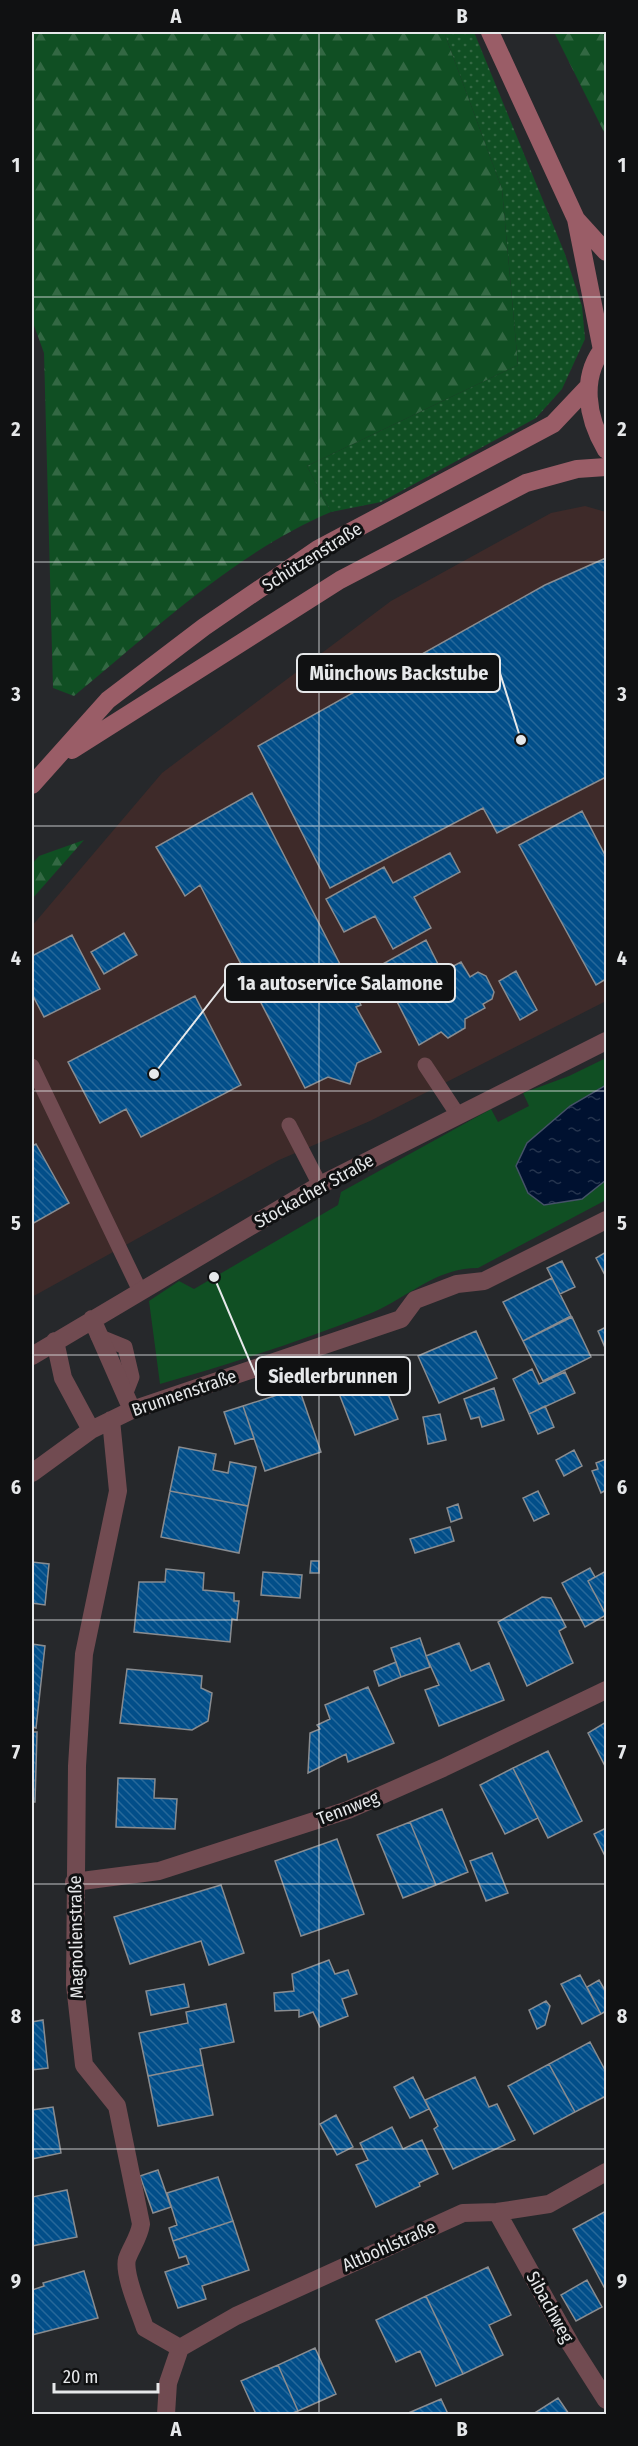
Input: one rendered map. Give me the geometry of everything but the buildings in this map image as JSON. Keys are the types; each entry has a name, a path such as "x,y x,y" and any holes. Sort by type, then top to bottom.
{"main road":[{"path":"490,32 576,219 604,347 593,368 588,387 589,409 595,431 606,450"},
{"path":"576,219 606,252"},
{"name":"Schützenstraße","path":"32,785 108,700 204,627 318,549 553,424 588,387"},
{"name":"Schützenstraße","path":"57,758 340,580 526,483 577,469 606,468"}],"street":[{"name":"Stockacher Straße","path":"32,1356 55,1341 95,1328 140,1291 320,1185 606,1041"},
{"name":"Brunnenstraße","path":"32,1473 92,1430 111,1420 128,1403 401,1319 415,1300 457,1284 484,1281 606,1220"},
{"path":"95,1328 128,1403"},
{"path":"55,1341 63,1378 92,1430"},
{"name":"Magnolienstraße","path":"111,1420 118,1491 84,1654 77,1766 74,1882 75,1985 84,2065 117,2106 141,2224 140,2235 127,2260 127,2272 145,2328 180,2348"},
{"name":"Tennweg","path":"74,1882 159,1871 348,1810 453,1764 606,1689"},
{"name":"Altbohlstraße","path":"180,2348 236,2316 464,2213 497,2212 549,2204 606,2172"},
{"name":"Sibachweg","path":"497,2212 571,2345 606,2400"},
{"path":"166,2415 168,2383 180,2348"}],"lane":[{"path":"425,1065 458,1115"},
{"path":"32,1066 140,1291"},
{"path":"288,1125 320,1185"}],"shaded area":[{"path":"585,506 606,512 606,1001 370,1121 279,1160 32,1297 32,926 162,773 391,601 551,513"}],"green space":[{"path":"32,32 444,32 502,189 518,365 307,466 331,512 262,548 229,571 165,620 74,696 53,688 44,353 32,320"},
{"path":"444,32 474,32 565,254 582,306 585,339 562,389 536,418 381,502 331,512 307,466 518,365 502,189"},
{"path":"554,32 606,32 606,136"},
{"path":"84,840 32,899 32,864 39,856"},
{"path":"606,1058 606,1200 478,1268 448,1273 369,1314 265,1352 160,1384 149,1301 179,1281 194,1289 338,1205 341,1192 491,1109 498,1122 529,1106 523,1093 569,1076"}],"water":[{"path":"606,1085 606,1180 582,1199 544,1205 528,1193 516,1166 527,1143 570,1106"}],"place":[{"name":"Münchows Backstube","path":"521,740"},
{"name":"1a autoservice Salamone","path":"154,1074"},
{"name":"Siedlerbrunnen","path":"214,1277"}]}
